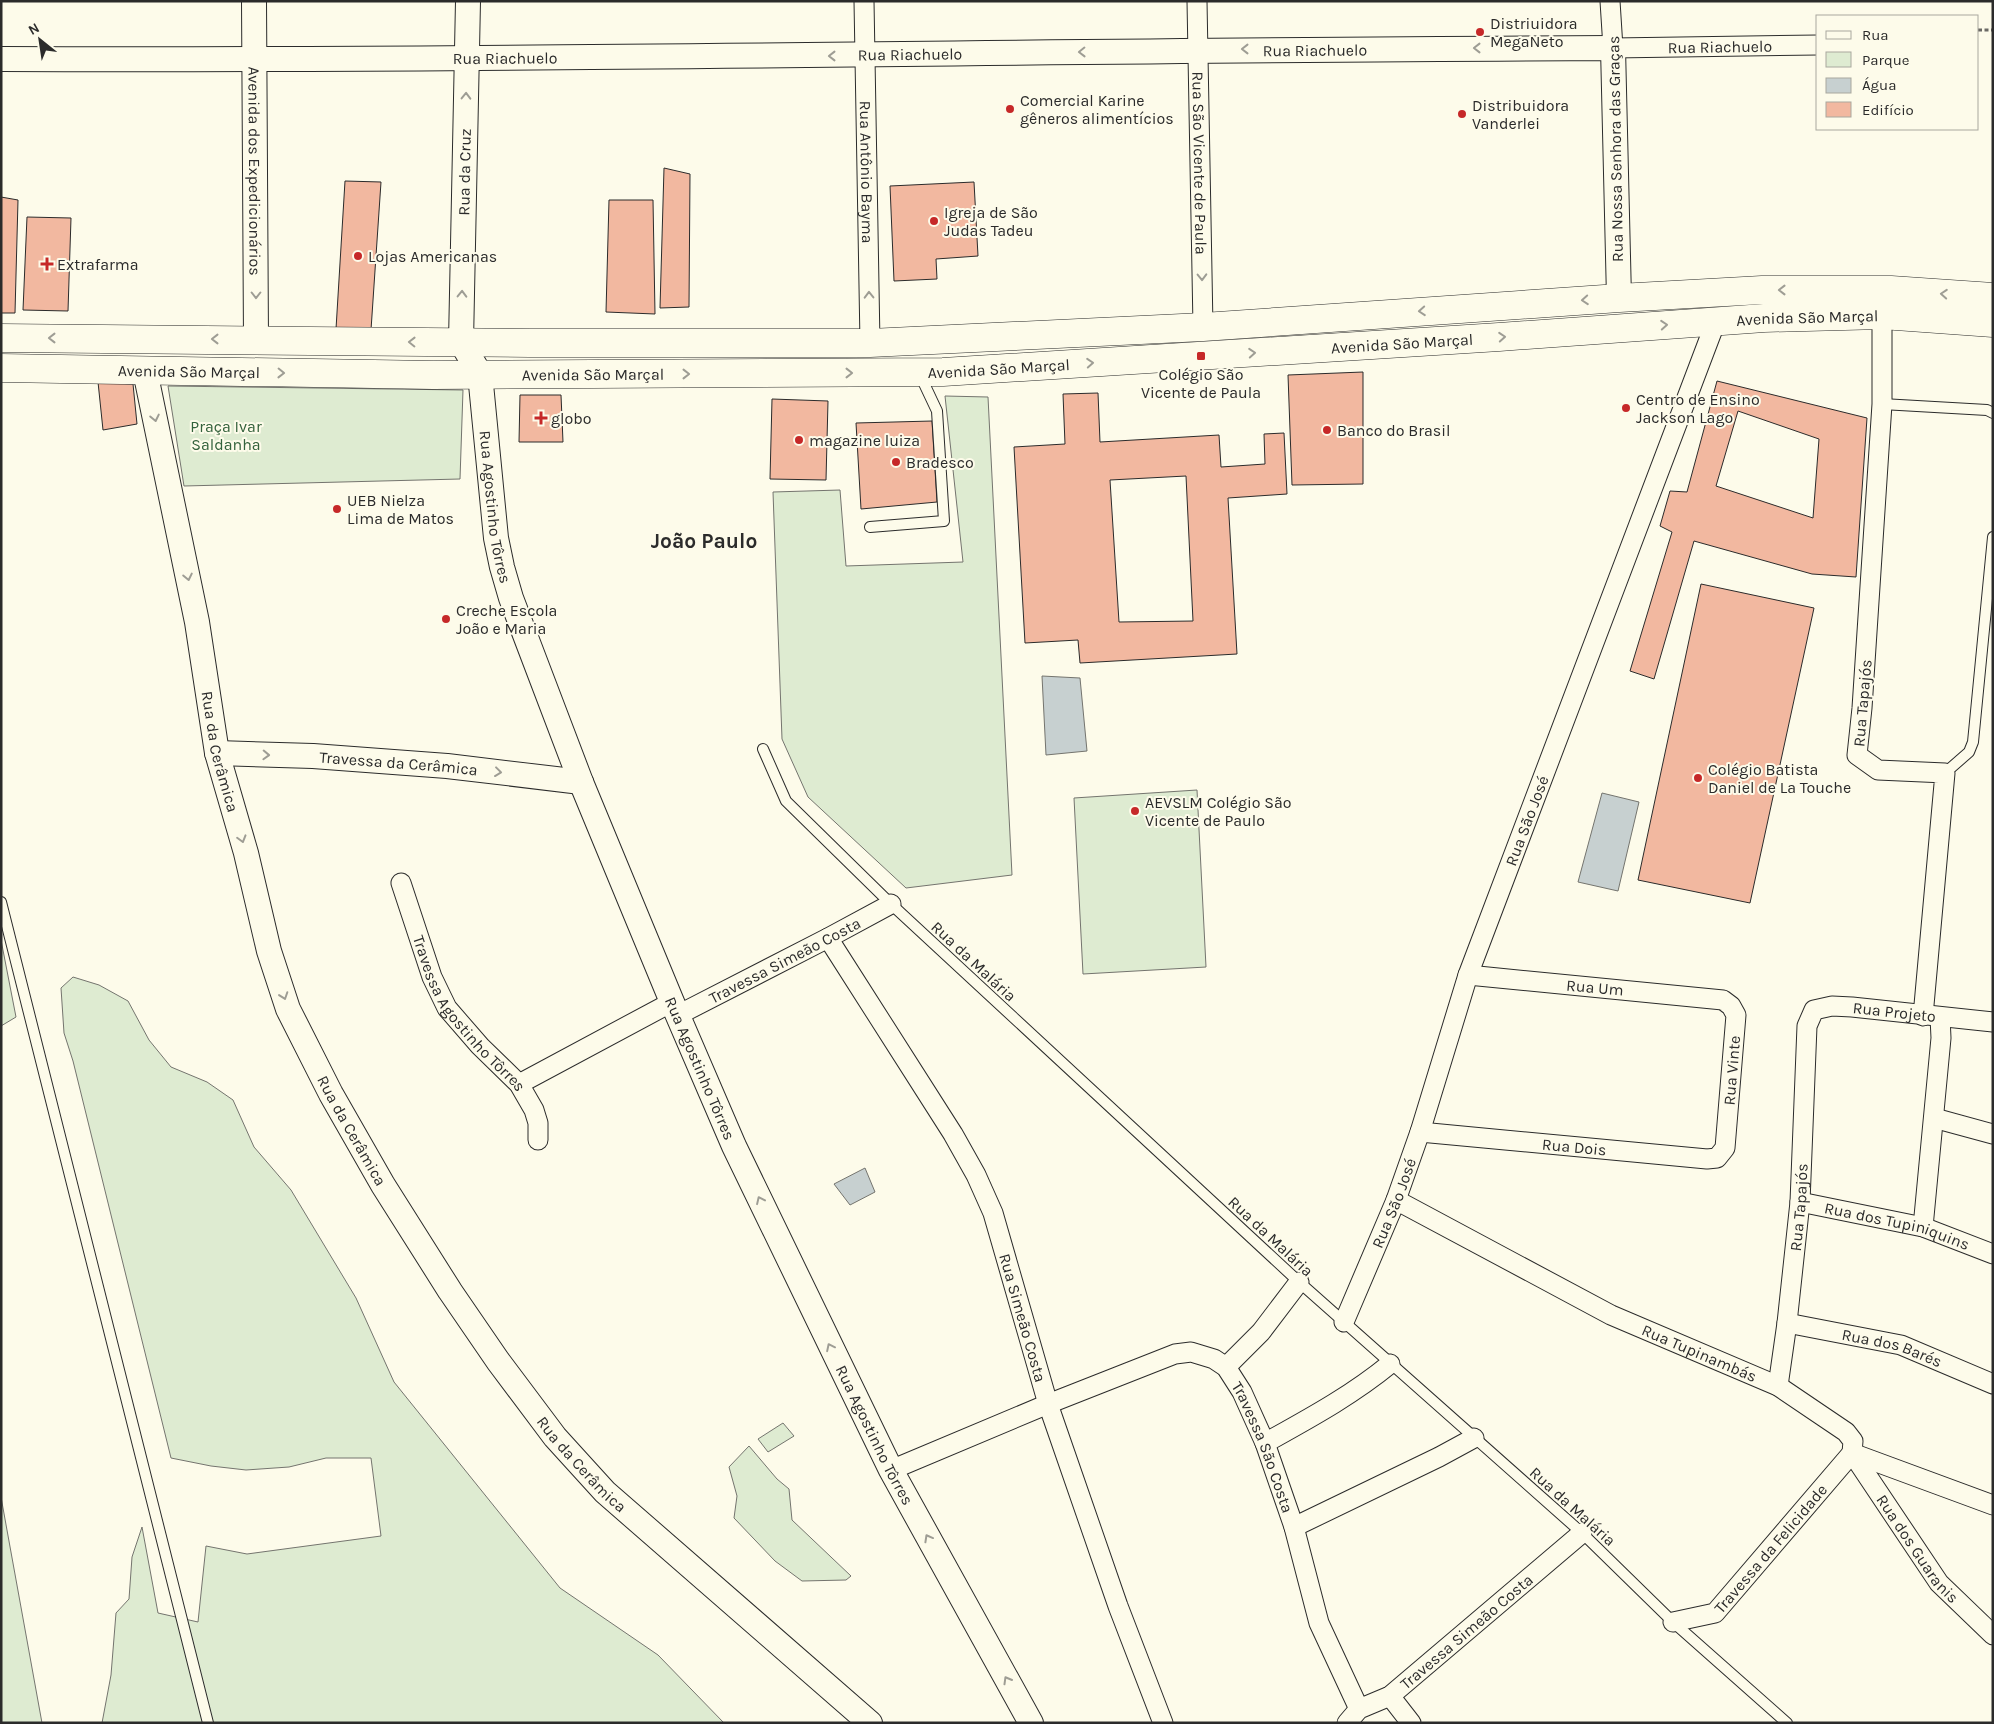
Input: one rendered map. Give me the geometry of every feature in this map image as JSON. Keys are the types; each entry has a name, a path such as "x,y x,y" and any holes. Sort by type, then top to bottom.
{"main road":[{"name":"Avenida São Marçal","path":"1,338 870,343 1203,327 1762,290 1871,290 1993,297"},
{"name":"Avenida São Marçal","path":"1,368 480,374 919,372 1460,340 1716,321 1882,316 1993,323"}],"street":[{"name":"Avenida dos Expedicionários","path":"254,1 256,340"},
{"name":"Rua da Cruz","path":"461,342 468,1"},
{"name":"Rua Antônio Bayma","path":"864,1 870,343"},
{"name":"Rua São Vicente de Paula","path":"1197,1 1203,327"},
{"name":"Rua Nossa Senhora das Graças","path":"1610,1 1613,48 1619,298"},
{"name":"Rua Riachuelo","path":"1,60 865,56 1198,50 1816,45"},
{"name":"Rua Tapajós","path":"1882,316 1882,404 1862,708 1857,755 1878,770 1945,772"},
{"name":"Rua São José","path":"1344,1322 1396,1200 1420,1132 1468,975 1716,321"},
{"path":"461,342 480,374"},
{"name":"Rua da Cerâmica","path":"145,371 197,622 217,753 246,853 269,951 288,1009 331,1094 383,1185 450,1291 498,1361 555,1437 605,1492 870,1723"},
{"name":"Rua Agostinho Tôrres","path":"480,374 491,501 502,568 511,598 581,782 734,1146 890,1470 1031,1723"},
{"name":"Travessa da Cerâmica","path":"217,753 313,756 447,766 581,782"},
{"path":"1923,1227 1941,1038 1931,1016 1945,772"},
{"name":"Travessa Agostinho Tôrres","path":"401,883 432,977 447,1008 480,1046 520,1084 534,1110 538,1123 538,1140"},
{"name":"Travessa Simeão Costa","path":"520,1084 675,1008 828,938 891,904"},
{"name":"Rua Simeão Costa","path":"828,938 953,1134 976,1175 993,1213 1048,1404 1118,1606 1163,1723"},
{"name":"Rua Um","path":"1468,975 1723,1000"},
{"name":"Rua Vinte","path":"1723,1000 1731,1006 1736,1015 1725,1148"},
{"name":"Rua Projeto","path":"1807,1026 1814,1010 1832,1006 1993,1022"},
{"name":"Rua Tapajós","path":"1778,1386 1800,1202 1807,1026"},
{"path":"1934,1118 1993,1134"},
{"name":"Rua Dois","path":"1420,1132 1707,1159 1717,1158 1725,1148"},
{"name":"Rua Tupinambás","path":"1396,1200 1611,1315 1778,1386 1846,1432 1853,1441 1852,1453"},
{"name":"Rua dos Tupiniquins","path":"1800,1202 1923,1227 1993,1254"},
{"path":"1226,1368 1261,1332 1299,1282"},
{"name":"Rua dos Barés","path":"1787,1323 1901,1345 1993,1384"},
{"name":"Travessa São Costa","path":"1048,1404 1175,1354 1191,1352 1203,1355 1214,1359 1226,1368 1242,1392 1265,1443 1294,1527 1319,1623 1353,1716"},
{"path":"1265,1443 1339,1401 1367,1383 1390,1364"},
{"path":"890,1470 1048,1404"},
{"path":"1294,1527 1439,1457 1474,1438"},
{"path":"1852,1453 1993,1506"},
{"name":"Travessa da Felicidade","path":"1673,1622 1715,1613 1852,1453"},
{"name":"Rua dos Guaranis","path":"1852,1453 1939,1583 1993,1635"},
{"name":"Travessa Simeão Costa","path":"1353,1716 1390,1696 1582,1533"},
{"path":"1390,1696 1412,1723"}],"lane":[{"path":"870,527 944,521 937,411 919,372"},
{"path":"1882,404 1987,410 1993,413"},
{"path":"1945,772 1970,752 1973,742 1993,537"},
{"name":"Rua da Malária","path":"763,749 786,801 891,904 1299,1282 1582,1533 1673,1622 1787,1723"},
{"path":"1,902 208,1723"}],"path":[{"path":"1979,30 1993,30"}],"green space":[{"name":"Praça Ivar Saldanha","path":"168,386 463,390 460,479 184,486"},
{"path":"945,396 988,397 1012,875 906,888 808,797 782,739 773,492 840,490 846,566 963,562"},
{"path":"1197,790 1206,967 1083,974 1074,798"},
{"path":"1,940 16,1017 1,1026"},
{"path":"73,977 99,985 128,1001 149,1040 171,1067 207,1082 233,1100 254,1147 291,1190 356,1298 394,1382 560,1588 658,1655 724,1723 102,1723 111,1675 116,1613 129,1599 132,1557 142,1527 158,1613 198,1622 206,1546 247,1554 381,1536 371,1458 326,1458 289,1467 246,1470 211,1466 171,1458 73,1061 64,1033 61,988"},
{"path":"783,1423 794,1436 768,1452 758,1439"},
{"path":"749,1446 777,1479 789,1489 792,1520 851,1576 846,1580 802,1581 775,1561 734,1518 737,1496 729,1467"},
{"path":"1,1497 42,1723 1,1723"}],"water":[{"path":"1042,676 1080,678 1087,751 1046,755"},
{"path":"1602,793 1639,802 1618,891 1578,882"},
{"path":"865,1168 875,1192 850,1205 834,1184"}],"building":[{"path":"664,168 690,174 689,307 660,308"},
{"name":"Lojas Americanas","path":"345,181 381,182 371,330 336,329"},
{"name":"Igreja de São Judas Tadeu","path":"974,182 978,256 936,259 937,279 894,281 890,186"},
{"path":"1,197 18,200 15,313 1,313"},
{"path":"609,200 653,200 655,314 606,312"},
{"name":"Extrafarma","path":"27,217 71,218 68,311 23,310"},
{"name":"Banco do Brasil","path":"1363,372 1363,484 1292,485 1288,375"},
{"path":"1717,381 1867,418 1856,577 1812,574 1694,541 1654,679 1630,671 1672,532 1660,526 1670,491 1687,492","holes":["1738,411 1819,439 1813,518 1716,486"]},
{"path":"98,382 133,384 137,424 103,430"},
{"path":"1098,393 1100,442 1219,435 1221,467 1265,464 1264,434 1284,433 1287,494 1228,498 1237,654 1080,663 1078,640 1025,643 1014,447 1065,444 1063,394","holes":["1186,476 1193,621 1119,622 1110,480"]},
{"name":"globo","path":"520,395 561,395 563,442 519,442"},
{"name":"magazine luiza","path":"772,399 828,401 826,480 770,479"},
{"name":"Bradesco","path":"932,421 937,502 861,509 856,423"},
{"path":"1701,584 1814,608 1750,903 1638,880"}],"place":[{"name":"Distriuidora MegaNeto","path":"1480,32"},
{"name":"Comercial Karine gêneros alimentícios","path":"1010,109"},
{"name":"Distribuidora Vanderlei","path":"1462,114"},
{"name":"Igreja de São Judas Tadeu","path":"934,221"},
{"name":"Lojas Americanas","path":"358,256"},
{"name":"Extrafarma","path":"47,264"},
{"name":"Colégio São Vicente de Paula","path":"1201,356"},
{"name":"Centro de Ensino Jackson Lago","path":"1626,408"},
{"name":"globo","path":"541,418"},
{"name":"Banco do Brasil","path":"1327,430"},
{"name":"magazine luiza","path":"799,440"},
{"name":"Bradesco","path":"896,462"},
{"name":"UEB Nielza Lima de Matos","path":"337,509"},
{"name":"Creche Escola João e Maria","path":"446,619"},
{"name":"Colégio Batista Daniel de La Touche","path":"1698,778"},
{"name":"AEVSLM Colégio São Vicente de Paulo","path":"1135,811"}],"district":[{"name":"João Paulo","path":"704,541"}]}
